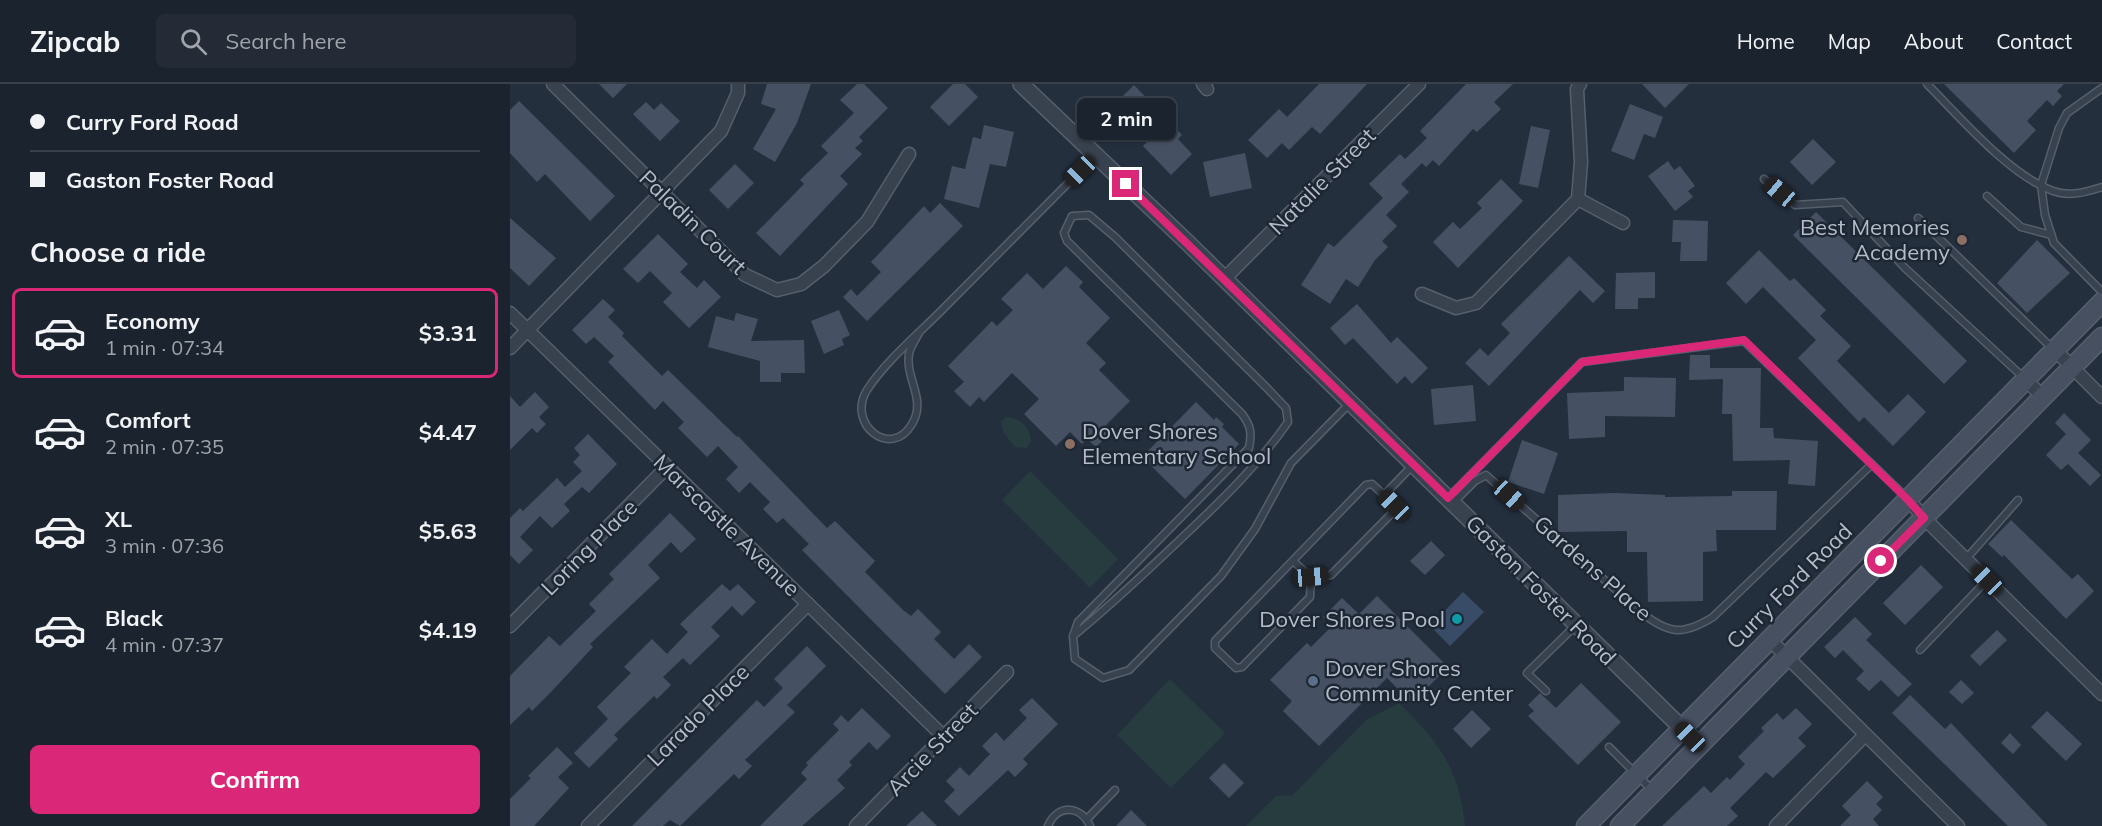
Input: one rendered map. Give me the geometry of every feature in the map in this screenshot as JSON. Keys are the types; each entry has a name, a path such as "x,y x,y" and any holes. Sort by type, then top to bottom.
{"main road":[{"name":"Curry Ford Road","path":"1586,826 2102,302"},
{"path":"1620,826 2102,337"}],"street":[{"name":"Paladin Court","path":"553,84 745,275 777,290 801,284 824,266 867,222 909,154"},
{"path":"510,348 721,131 738,93 738,84"},
{"name":"Gaston Foster Road","path":"1021,84 1224,279 1699,745"},
{"name":"Natalie Street","path":"1224,279 1419,84"},
{"path":"1422,294 1456,308 1476,303 1578,199 1581,162 1577,89 1580,84"},
{"path":"1578,199 1623,223"},
{"name":"Marscastle Avenue","path":"510,313 944,737"},
{"path":"2055,350 2102,397"},
{"path":"2026,380 2043,397"},
{"name":"Loring Place","path":"510,627 667,467"},
{"path":"1908,500 2102,694"},
{"name":"Larado Place","path":"588,826 808,604"},
{"path":"1770,640 1958,826"},
{"name":"Arcie Street","path":"856,826 1007,672"},
{"path":"1776,826 1865,735"}],"lane":[{"path":"1927,84 1979,136 2025,177 2054,192 2069,194 2084,193 2102,187"},
{"path":"2102,88 2067,113 2059,128 2041,185 2045,215 2054,243 2102,292"},
{"path":"919,333 909,354 918,409 912,424 904,435 892,440 878,438 867,427 860,414 861,399 870,385 919,333 1096,155"},
{"path":"1764,179 1795,205 1843,202 1905,268 2026,380"},
{"path":"1988,196 2021,227 2051,235"},
{"path":"1073,636 1137,581 1224,498 1268,451 1288,422 1286,408 1115,237 1089,215 1080,213 1072,216 1066,223 1064,233 1067,241 1242,414 1250,424 1251,435 1249,448 1078,622 1073,636 1076,659 1103,678 1129,670 1221,576 1255,529 1291,463 1350,402"},
{"path":"1918,218 2055,350"},
{"path":"1450,501 1482,464 1582,362 1744,340 1908,500"},
{"path":"1384,495 1413,464"},
{"name":"Gardens Place","path":"1450,501 1486,475 1642,614 1665,628 1687,631 1713,617 1872,464"},
{"path":"1293,561 1311,577 1331,575 1394,511 1394,505 1368,483 1215,641 1215,648 1236,668 1242,667 1310,597 1311,577"},
{"path":"1966,560 2018,500"},
{"path":"1920,650 1987,580"},
{"path":"1546,691 1527,673 1576,625"},
{"path":"1609,747 1654,791"},
{"path":"1087,819 1115,790"},
{"path":"1048,826 1052,818 1062,810 1075,810 1087,819 1090,826"}],"green space":[{"path":"1006,417 1020,421 1027,428 1031,442 1026,448 1015,447 1003,432 1001,422"},
{"path":"1030,471 1118,559 1090,588 1002,500"},
{"path":"1170,679 1225,733 1171,788 1117,735"},
{"path":"1399,703 1445,757 1458,788 1465,826 1246,826 1276,796 1293,795 1366,720"}],"water":[{"name":"Dover Shores Pool","path":"1463,592 1484,612 1450,646 1430,626"}],"building":[{"path":"599,84 627,84 613,98"},
{"path":"767,84 811,84 797,123 775,162 753,149 776,109 761,104"},
{"path":"857,84 864,84 888,108 859,137 863,141 855,148 862,154 840,176 848,184 780,256 756,233 804,184 800,180 828,153 821,146 854,113 840,100"},
{"path":"953,84 965,84 978,97 949,126 930,107"},
{"path":"1319,84 1367,84 1320,134 1312,127 1289,150 1282,143 1267,158 1248,140 1279,109 1287,117"},
{"path":"1466,84 1513,84 1494,102 1501,109 1477,132 1473,129 1439,166 1433,160 1426,167 1422,163 1401,184 1409,192 1386,215 1397,226 1382,241 1388,247 1375,260 1358,287 1346,279 1330,304 1301,285 1328,243 1334,247 1383,198 1369,184 1400,154 1405,159 1427,138 1420,131"},
{"path":"1642,84 1689,84 1665,108"},
{"path":"1944,84 2064,84 2057,91 2062,96 2053,106 2047,100 2027,121 2036,130 2014,153"},
{"path":"1134,85 1182,135 1178,139 1192,154 1171,175 1143,146 1147,142 1112,107"},
{"path":"519,101 615,196 590,221 545,174 537,182 510,153 510,110"},
{"path":"646,102 654,110 661,103 680,121 660,141 633,114"},
{"path":"1630,104 1663,117 1655,138 1644,134 1634,160 1611,151"},
{"path":"984,125 1014,132 1006,167 990,164 979,208 944,199 952,166 965,169 973,137 981,139"},
{"path":"1531,126 1550,130 1538,188 1519,184"},
{"path":"1813,139 1836,162 1812,185 1790,162"},
{"path":"1245,153 1252,188 1210,197 1203,162"},
{"path":"1668,161 1674,170 1680,166 1695,186 1688,191 1693,197 1675,211 1648,176"},
{"path":"735,164 754,183 728,209 709,190"},
{"path":"1501,179 1523,201 1458,268 1433,242 1453,222 1460,229 1482,208 1477,203"},
{"path":"940,203 963,226 867,321 843,297 851,289 857,296 881,272 871,262 924,206 930,213"},
{"path":"1816,212 1967,361 1944,384 1793,235"},
{"path":"510,218 556,258 529,286 510,268"},
{"path":"1673,220 1708,221 1707,261 1680,261 1681,242 1672,242"},
{"path":"658,234 688,264 680,272 697,288 704,280 721,297 689,328 663,302 672,293 650,271 638,283 623,269"},
{"path":"2037,240 2070,273 2027,313 1997,283"},
{"path":"1759,250 1790,281 1794,278 1826,310 1820,316 1851,346 1837,361 1889,413 1908,394 1926,412 1893,446 1864,417 1859,422 1798,358 1816,340 1763,287 1746,304 1726,283"},
{"path":"1569,256 1605,291 1593,303 1580,290 1489,386 1465,363 1480,348 1488,356 1510,333 1501,324"},
{"path":"1066,266 1083,282 1079,287 1110,318 1086,343 1106,363 1099,370 1130,401 1106,425 1112,431 1096,447 1087,439 1082,444 1070,432 1056,446 1024,414 1039,399 1012,373 984,402 979,397 970,407 954,391 964,382 948,366 992,321 997,326 1013,310 1001,299 1027,273 1043,289"},
{"path":"1655,272 1655,298 1638,298 1638,309 1615,309 1616,273"},
{"path":"603,299 615,310 608,317 624,333 622,336 662,376 668,370 738,436 827,528 835,521 875,561 865,572 911,616 918,609 941,632 934,639 954,659 969,644 982,657 945,694 802,550 809,544 783,518 777,523 763,509 770,502 750,482 739,493 726,479 738,467 718,446 707,457 678,428 684,422 663,401 655,410 608,362 614,356 594,337 586,344 572,330"},
{"path":"1357,304 1391,343 1397,337 1428,368 1412,384 1405,376 1397,384 1353,338 1345,345 1330,328"},
{"path":"839,310 850,335 842,339 844,345 824,354 811,321"},
{"path":"736,313 758,319 751,341 804,340 805,373 781,373 781,382 760,382 760,361 708,347 716,316 734,321"},
{"path":"1690,355 1710,355 1710,368 1761,368 1760,428 1773,428 1774,438 1818,441 1815,486 1788,484 1790,460 1733,461 1732,414 1722,414 1723,379 1689,380"},
{"path":"1624,377 1676,378 1675,417 1605,416 1605,437 1569,439 1567,393 1624,391"},
{"path":"1473,385 1476,421 1434,425 1431,389"},
{"path":"535,392 549,407 539,417 546,424 537,433 532,428 510,450 510,396 520,407"},
{"path":"1196,402 1214,420 1216,417 1224,424 1222,427 1239,444 1185,499 1142,457"},
{"path":"2064,413 2091,440 2078,453 2101,475 2090,486 2068,464 2061,470 2046,455 2066,434 2055,423"},
{"path":"588,434 617,464 589,493 582,487 564,504 570,511 552,528 540,516 520,537 533,550 519,564 510,555 510,518 520,508 523,511 557,478 565,487 582,471 573,462 580,455 574,448"},
{"path":"1522,440 1558,453 1544,494 1508,482"},
{"path":"1732,491 1777,491 1776,530 1716,530 1717,551 1703,552 1703,601 1648,602 1647,552 1627,552 1627,531 1558,532 1558,495 1614,493 1665,495 1665,497 1732,496"},
{"path":"670,513 696,539 681,553 671,542 648,565 660,578 590,644 593,647 532,711 529,707 510,725 510,676 549,636 560,646 596,611 589,604 614,579 609,574"},
{"path":"2011,520 2072,579 2078,574 2094,591 2066,619 2004,555 2002,557 1988,544"},
{"path":"1431,541 1445,555 1425,575 1410,561"},
{"path":"1921,565 1943,587 1905,625 1883,603"},
{"path":"722,584 730,591 738,584 756,602 742,616 732,606 711,627 720,636 690,665 683,658 663,677 671,685 657,699 654,696 614,735 618,739 589,768 574,753 608,719 597,707 631,673 624,667 652,639 667,654 688,632 680,624"},
{"path":"1377,596 1448,667 1412,703 1387,678 1319,746 1283,711 1292,701 1270,680 1307,643 1311,647 1332,626 1323,617 1342,598 1359,614"},
{"path":"1855,617 1872,634 1866,640 1912,684 1898,697 1881,680 1869,691 1856,679 1864,671 1843,650 1835,658 1824,647"},
{"path":"1997,630 2007,640 1980,666 1970,656"},
{"path":"807,646 826,666 787,705 795,712 745,760 752,766 739,779 734,774 680,826 670,820 663,826 632,826 757,700 764,707 783,688 774,679"},
{"path":"1961,680 1974,693 1962,704 1949,692"},
{"path":"1581,683 1621,722 1578,765 1528,716 1534,711 1528,705 1540,693 1556,708"},
{"path":"1910,695 1945,729 1951,723 2048,826 2008,826 1892,713"},
{"path":"1032,698 1058,724 1023,759 1028,764 1015,777 1008,770 959,816 944,801 955,790 946,781 960,767 969,776 990,754 982,746 996,732 1004,741 1027,718 1019,710"},
{"path":"862,708 891,736 877,750 869,742 849,762 852,765 837,780 845,788 802,826 760,826 807,779 801,773 808,765 806,763 839,730 833,724 841,715 848,722"},
{"path":"1796,708 1812,724 1798,738 1806,746 1773,778 1766,772 1730,808 1738,816 1727,826 1662,826 1704,786 1711,793 1727,777 1730,780 1745,764 1738,757 1764,731 1761,728 1777,713 1783,720"},
{"path":"1472,710 1491,729 1471,748 1453,729"},
{"path":"2047,711 2082,744 2066,761 2031,727"},
{"path":"2010,733 2021,745 2013,754 2001,743"},
{"path":"557,747 573,763 558,777 569,788 534,826 510,826 510,799 531,778 528,776"},
{"path":"1224,763 1244,783 1229,798 1209,778"},
{"path":"1867,781 1883,797 1876,804 1882,810 1873,819 1879,826 1840,826 1851,815 1842,806"},
{"path":"1131,810 1147,826 1116,826"},
{"path":"922,811 937,826 906,826"}],"place":[{"name":"Best Memories Academy","path":"1962,240"},
{"name":"Dover Shores Elementary School","path":"1070,444"},
{"name":"Dover Shores Pool","path":"1457,619"},
{"name":"Dover Shores Community Center","path":"1313,681"}],"route":[{"path":"1126,184 1448,498 1582,362 1744,340 1924,518 1881,561"}]}
